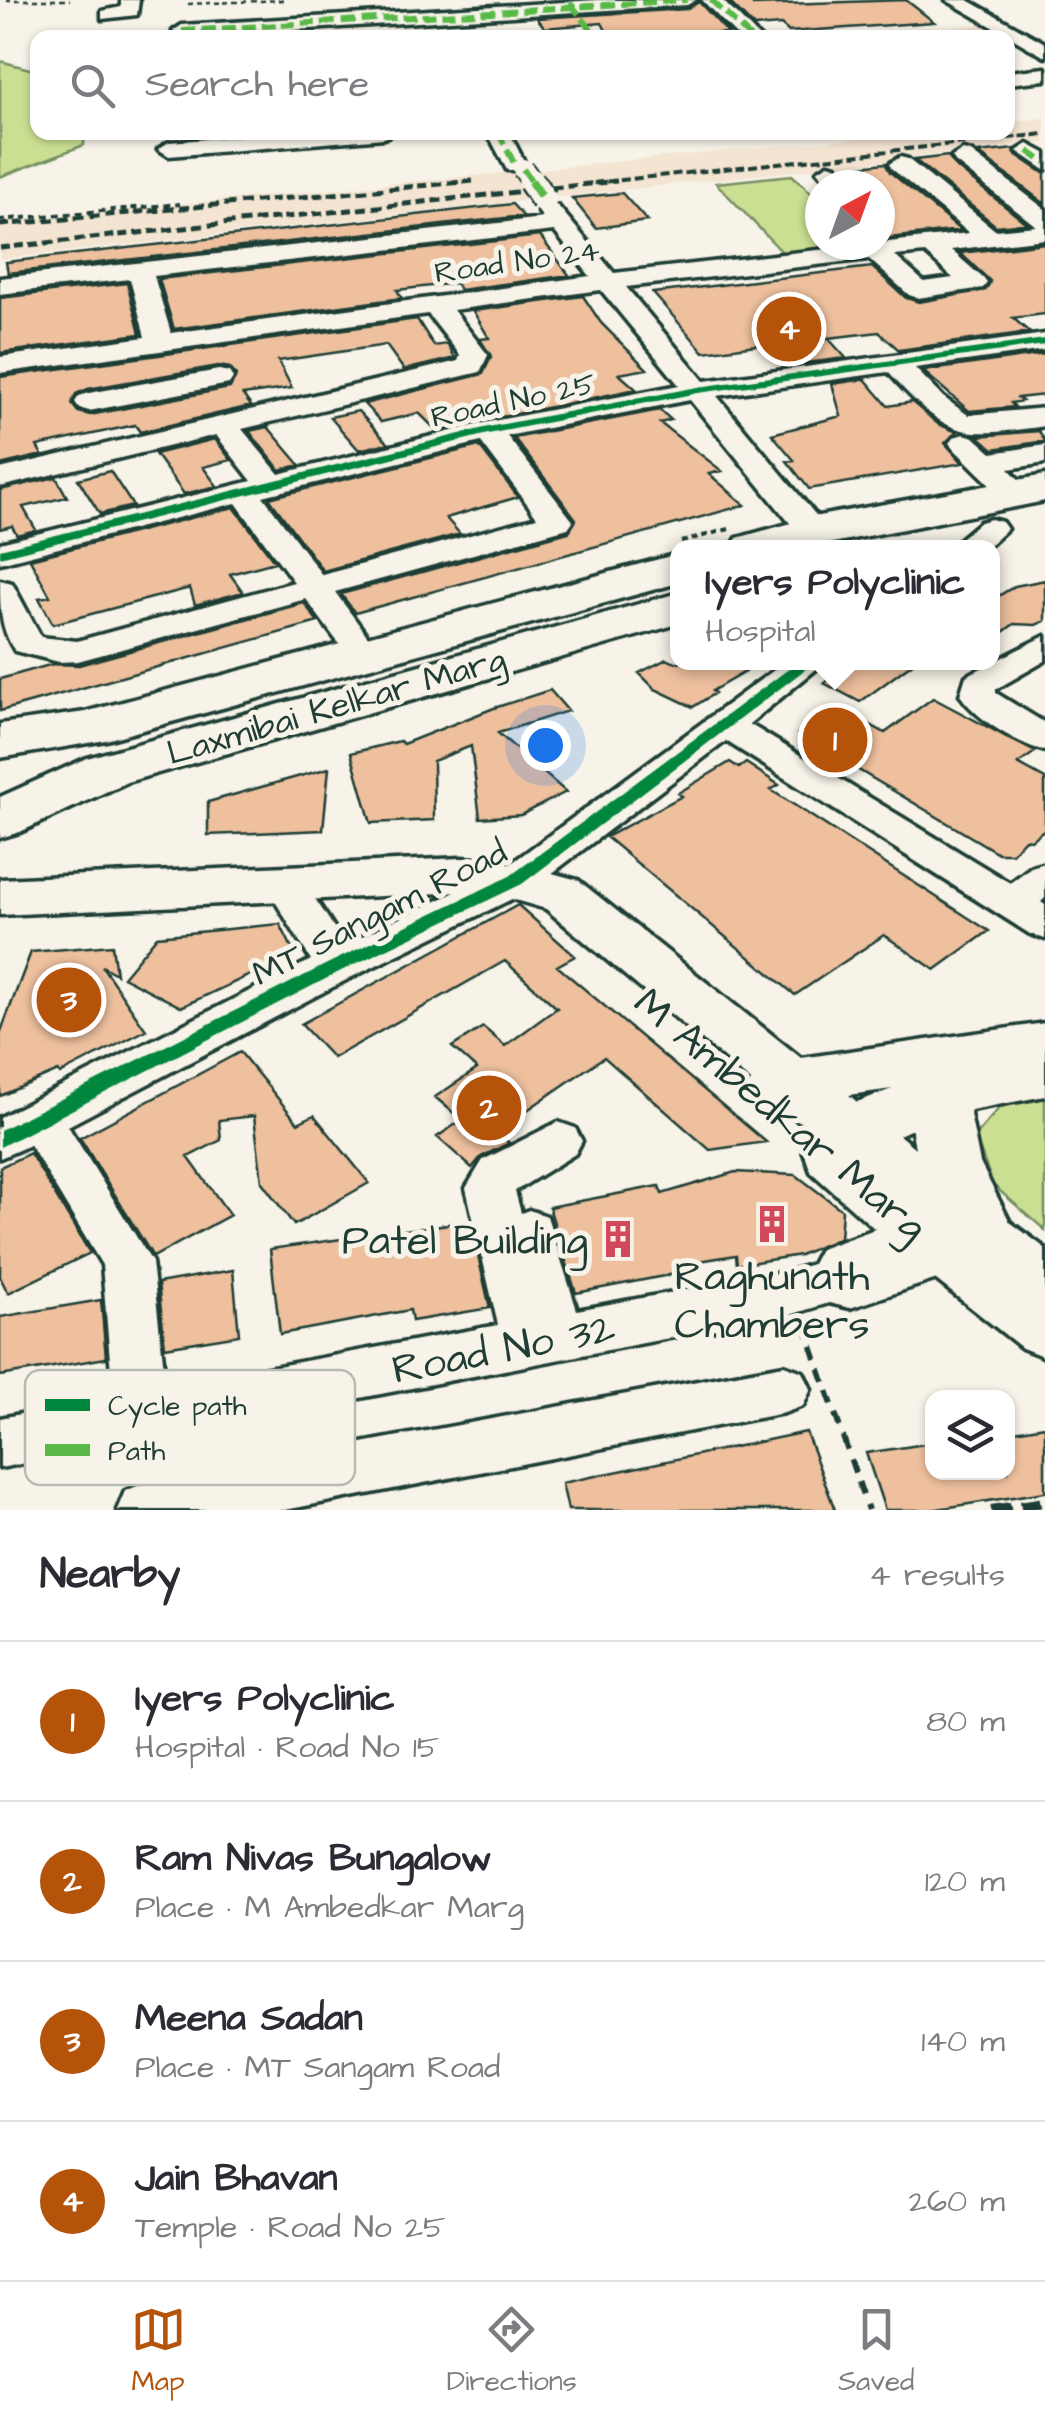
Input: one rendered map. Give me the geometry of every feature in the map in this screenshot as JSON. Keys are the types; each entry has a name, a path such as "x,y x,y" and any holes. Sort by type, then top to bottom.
{"highway":[{"path":"769,540 805,521 1002,497"},
{"path":"921,540 1002,497"},
{"name":"Laxmibai Kelkar Marg","path":"1,781 363,654 670,583"},
{"name":"Laxmibai Kelkar Marg","path":"1,781 97,749 670,584"}],"main road":[{"name":"M Ambedkar Marg","path":"0,897 462,875 560,893 779,1089 955,1237 1045,1328"},
{"path":"779,1089 1045,1044"},
{"path":"836,1137 942,1095 1001,1079 1045,1074"},
{"path":"942,1095 939,1127 950,1167 955,1237"},
{"name":"M Ambedkar Marg","path":"955,1237 1045,1284"}],"street":[{"path":"109,15 130,11 130,0"},
{"path":"307,30 432,9 686,0"},
{"path":"710,0 742,30"},
{"path":"955,0 1008,30"},
{"path":"287,2 301,30"},
{"path":"570,4 591,30"},
{"path":"1015,34 1045,51"},
{"path":"1015,77 1045,74"},
{"path":"169,149 267,140"},
{"path":"503,140 551,212 805,521"},
{"path":"963,157 1045,221"},
{"path":"884,260 918,290 974,284 900,164"},
{"path":"0,286 551,212"},
{"path":"895,228 953,247 1045,232"},
{"name":"Road No 24","path":"895,256 953,247"},
{"name":"Road No 24","path":"13,363 608,281 858,260"},
{"path":"140,270 160,343"},
{"path":"0,478 470,366 474,354 435,305"},
{"path":"200,338 219,378 232,424 258,488 314,585 363,654"},
{"name":"Road No 25","path":"0,553 488,431 698,390 1045,342"},
{"path":"13,363 36,389"},
{"path":"895,363 947,418 959,424 980,428 1045,418"},
{"path":"89,402 219,378"},
{"path":"144,398 171,438"},
{"path":"0,590 27,644 60,652 78,650 557,521 488,431"},
{"path":"1002,497 1045,454"},
{"path":"1045,646 979,684 978,694 989,706 1045,739"},
{"name":"MT Sangam Road","path":"20,1129 337,966 524,885 797,670"},
{"path":"724,724 1029,914 1045,877"},
{"path":"284,883 337,966"},
{"path":"20,1129 128,1262 138,1370"},
{"path":"534,1341 490,1188 500,1174 558,1141"},
{"path":"507,1234 534,1341"},
{"name":"Road No 32","path":"355,1375 793,1292 829,1281 850,1286 955,1237"},
{"path":"355,1466 799,1372"},
{"name":"Road No 32","path":"0,1444 25,1439"},
{"path":"145,1510 263,1485"}],"path":[{"path":"6,0 70,0"},
{"path":"188,4 287,2"},
{"path":"0,220 180,204"},
{"path":"701,540 805,521"},
{"path":"670,546 652,549 670,574"},
{"path":"799,1372 868,1510"}],"shaded area":[{"path":"988,24 996,30 912,30"},
{"path":"1045,118 1045,143 0,259 0,222 838,140 1015,140 1015,121"}],"green space":[{"path":"0,61 30,69 30,140 84,140 84,145 0,177"},
{"path":"792,175 805,187 805,251 784,254 716,183"},
{"path":"1045,1087 1045,1230 993,1185 975,1136 1000,1107"}],"building":[{"path":"727,0 752,0 753,5 906,0 934,22 818,30 787,30 781,25 754,27"},
{"path":"699,2 725,30 606,30 602,23 545,28 537,18 687,9"},
{"path":"1014,149 1015,154 1045,174 1045,204 978,153"},
{"path":"948,156 953,165 1026,223 996,226 915,160"},
{"path":"885,163 889,170 846,170"},
{"path":"895,176 960,230 895,237"},
{"path":"622,193 647,221 596,228 572,198"},
{"path":"512,204 523,216 8,273 6,262"},
{"path":"540,236 569,275 460,290 456,283 397,290 402,298 174,329 159,279"},
{"path":"1045,243 1045,314 1013,318 1029,332 899,350 879,332 828,338 846,358 790,365 771,343 704,352 653,293 872,267 906,298 919,302 986,290 990,281 960,253"},
{"path":"127,283 140,334 0,353 0,298"},
{"path":"583,296 601,323 647,369 619,374 636,389 437,431 419,413 381,422 364,404 483,374 491,357 480,339 489,338 473,311"},
{"path":"417,319 434,346 447,344 455,358 404,370 386,345 278,361 292,388 243,395 251,406 140,432 135,425 37,446 42,455 0,465 0,377","holes":["218,366 230,368 236,376 230,388 90,415 78,412 72,404 76,394 88,389"]},
{"path":"1045,354 1045,395 1018,398 1022,401 1011,403 1015,407 969,411 923,371"},
{"path":"865,379 888,406 912,402 938,424 957,432 945,443 963,463 809,489 787,461 794,460 772,434 841,416 832,384"},
{"path":"660,410 671,420 660,423 722,471 709,474 745,505 355,613 341,594 569,532 576,519 514,438"},
{"path":"358,411 388,443 359,450 330,417"},
{"path":"268,427 300,465 280,470 249,431"},
{"path":"1039,431 1045,441 993,449 978,436"},
{"path":"215,439 231,460 203,467 217,486 184,494 155,454"},
{"path":"479,446 518,497 446,518 460,534 323,571 269,498"},
{"path":"110,471 133,506 100,514 78,479"},
{"path":"56,477 67,497 23,507 36,530 17,535 12,526 0,529 0,490"},
{"path":"234,507 275,562 230,574 243,592 195,605 190,588 53,624 39,598 50,596 30,559"},
{"path":"1045,580 1045,621 1036,625 1014,624 1000,634 1000,595 1015,586"},
{"path":"304,603 318,622 0,711 0,679 53,664 79,665"},
{"path":"667,659 670,670 748,670 693,707 655,689 639,673"},
{"path":"842,670 903,670 860,702 824,683"},
{"path":"550,690 568,711 498,733 566,792 521,815 480,818 471,746 433,761 434,820 371,823 351,753 400,741 403,744"},
{"path":"933,698 1035,752 1018,764 1045,779 1045,829 1031,840 1025,839 1012,853 998,853 798,734 838,707 885,733"},
{"path":"730,762 739,768 746,763 779,785 771,790 989,931 935,970 884,935 795,995 606,837 682,796 678,793"},
{"path":"329,768 323,830 208,835 208,802"},
{"path":"518,905 575,956 557,966 766,1142 710,1150 604,1057 497,1131 509,1143 481,1157 472,1168 437,1137 462,1120 435,1097 477,1069 452,1047 483,1027 505,1046 557,1008 505,961 333,1058 301,1024"},
{"path":"280,924 295,954 181,1007 123,977 157,936"},
{"path":"112,945 116,974 102,966 146,1030 60,1074 58,1071 0,1096 0,1034 31,952"},
{"path":"240,1052 298,1123 314,1115 369,1183 294,1225 262,1182 254,1116 219,1120 221,1140 188,1157 230,1215 153,1257 80,1138"},
{"path":"30,1153 90,1253 8,1293 0,1277 0,1167"},
{"path":"735,1172 796,1175 842,1210 840,1238 800,1255 737,1265 736,1255 687,1263 690,1271 576,1293 549,1207 659,1186 662,1194"},
{"path":"470,1221 490,1308 412,1321 410,1310 280,1334 270,1249"},
{"path":"233,1270 239,1335 165,1347 158,1283"},
{"path":"101,1300 106,1358 0,1376 0,1317"},
{"path":"1045,1426 1045,1492 931,1510 885,1510 866,1453 925,1444 925,1480 1015,1480 1015,1431"},
{"path":"806,1432 835,1510 568,1510 562,1483"}],"railway":[{"path":"1015,137 1045,134"},
{"path":"594,183 990,140"},
{"path":"0,225 473,181 450,183"},
{"path":"0,248 617,181"},
{"path":"991,1510 1045,1502"}],"marked path":[{"path":"198,30 687,0"},
{"path":"711,0 743,30"},
{"path":"570,3 592,30"},
{"path":"502,140 515,165"},
{"path":"1028,151 1045,163"},
{"path":"523,169 544,200"}],"cycle path":[{"path":"0,553 488,431 698,390 1045,342"},
{"path":"0,1139 337,966 516,880 797,670"}],"place":[{"name":"Jain Bhavan","path":"789,329"},
{"name":"Iyers Polyclinic","path":"835,740"},
{"name":"Meena Sadan","path":"69,1000"},
{"name":"Ram Nivas Bungalow","path":"489,1108"},
{"name":"Raghunath Chambers","path":"772,1224"},
{"name":"Patel Building","path":"618,1239"}]}
